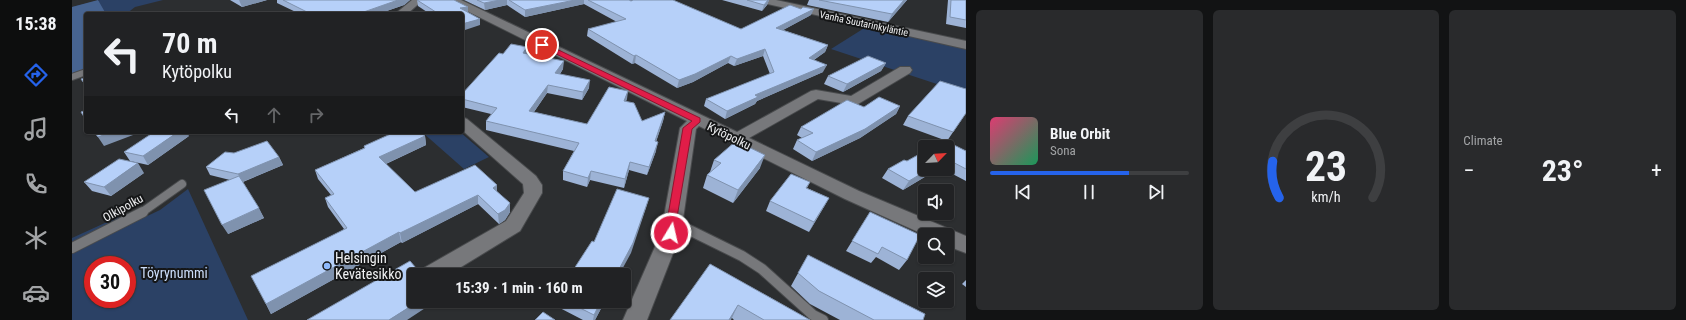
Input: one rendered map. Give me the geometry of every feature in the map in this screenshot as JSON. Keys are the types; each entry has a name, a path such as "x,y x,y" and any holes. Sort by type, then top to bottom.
{"street":[{"path":"403,12 418,0"},
{"name":"Kytöpolku","path":"453,0 852,195 928,228"},
{"name":"Vanha Suutarinkyläntie","path":"769,1 966,45"},
{"path":"736,139 816,94 853,101 905,70"},
{"path":"635,320 671,233 688,128 697,120"},
{"path":"442,268 513,226 533,193 533,185 530,180 464,124"},
{"path":"954,239 966,244"}],"lane":[{"path":"72,77 84,73"},
{"name":"Olkipolku","path":"72,248 137,216 182,184"},
{"path":"672,222 742,256 762,269 813,315 823,320"}],"green space":[{"path":"100,0 163,0 135,7 129,12 84,12 84,52 72,7"},
{"path":"866,27 966,48 966,91 964,93 831,49"},
{"path":"424,134 462,134 489,157 464,169"},
{"name":"Töyrynummi","path":"188,189 248,320 72,320 72,238 118,217 124,227 160,210"}],"shaded area":[{"path":"98,0 105,12 84,12 84,71 72,74 72,7"}],"building":[{"path":"283,0 398,0 364,12 307,12"},
{"path":"417,0 454,0 468,7 460,8 480,19 464,23 464,12 436,12"},
{"path":"477,0 500,0 484,3"},
{"path":"509,0 575,0 525,10"},
{"path":"588,0 673,0 741,29 790,5 801,9 803,7 814,9 776,28 828,45 809,58 827,65 755,95 758,97 727,111 706,99 774,72 765,49 737,59 731,56 695,74 679,80 588,29 626,19"},
{"path":"747,0 768,0 764,5"},
{"path":"819,0 904,0 892,14"},
{"path":"951,0 966,0 966,20 950,17"},
{"path":"511,44 527,47 523,53 564,61 555,73 590,80 583,92 548,85 529,111 587,124 609,87 628,91 624,101 634,103 642,121 665,112 655,141 658,142 649,167 630,162 625,179 591,171 588,178 563,171 579,143 486,121 497,108 464,100 464,92 499,53 503,54"},
{"path":"868,56 886,63 847,84 828,76"},
{"path":"940,81 966,89 966,113 953,132 908,116"},
{"path":"879,97 900,106 865,129 816,152 797,140 813,133 801,127 847,100 864,107"},
{"path":"96,134 106,134 98,137"},
{"path":"151,134 175,134 143,156 124,152"},
{"path":"391,134 422,134 425,136 379,157 415,192 475,165 497,185 493,188 510,203 505,210 498,214 478,195 400,233 399,232 266,304 251,276 347,228 325,198 334,194 315,170 365,148 364,146"},
{"path":"267,141 279,157 238,174 206,167 225,152 234,153"},
{"path":"736,141 765,155 738,190 707,175 721,163 714,160"},
{"path":"954,145 966,151 966,169 954,163"},
{"path":"918,155 918,176 909,181 888,169 904,160 907,161"},
{"path":"119,159 138,163 104,187 84,182"},
{"path":"791,174 810,182 806,188 829,198 814,222 770,201"},
{"path":"239,176 259,208 222,225 204,190"},
{"path":"617,189 649,198 633,243 620,268 575,268 592,241 594,242"},
{"path":"870,212 918,234 918,239 907,260 882,247 878,254 852,241"},
{"path":"808,255 925,314 923,320 874,320 819,291 798,273"},
{"name":"Helsingin Kevätesikko","path":"410,261 416,268 407,268 408,308 389,320 307,320"},
{"path":"710,264 810,320 764,320 738,305 729,320 670,320"},
{"path":"580,308 598,308 594,315"},
{"path":"543,312 555,320 535,320"}],"place":[{"name":"Helsingin Kevätesikko","path":"327,266"}],"route":[{"path":"542,45 697,120 688,128 671,233"}]}
